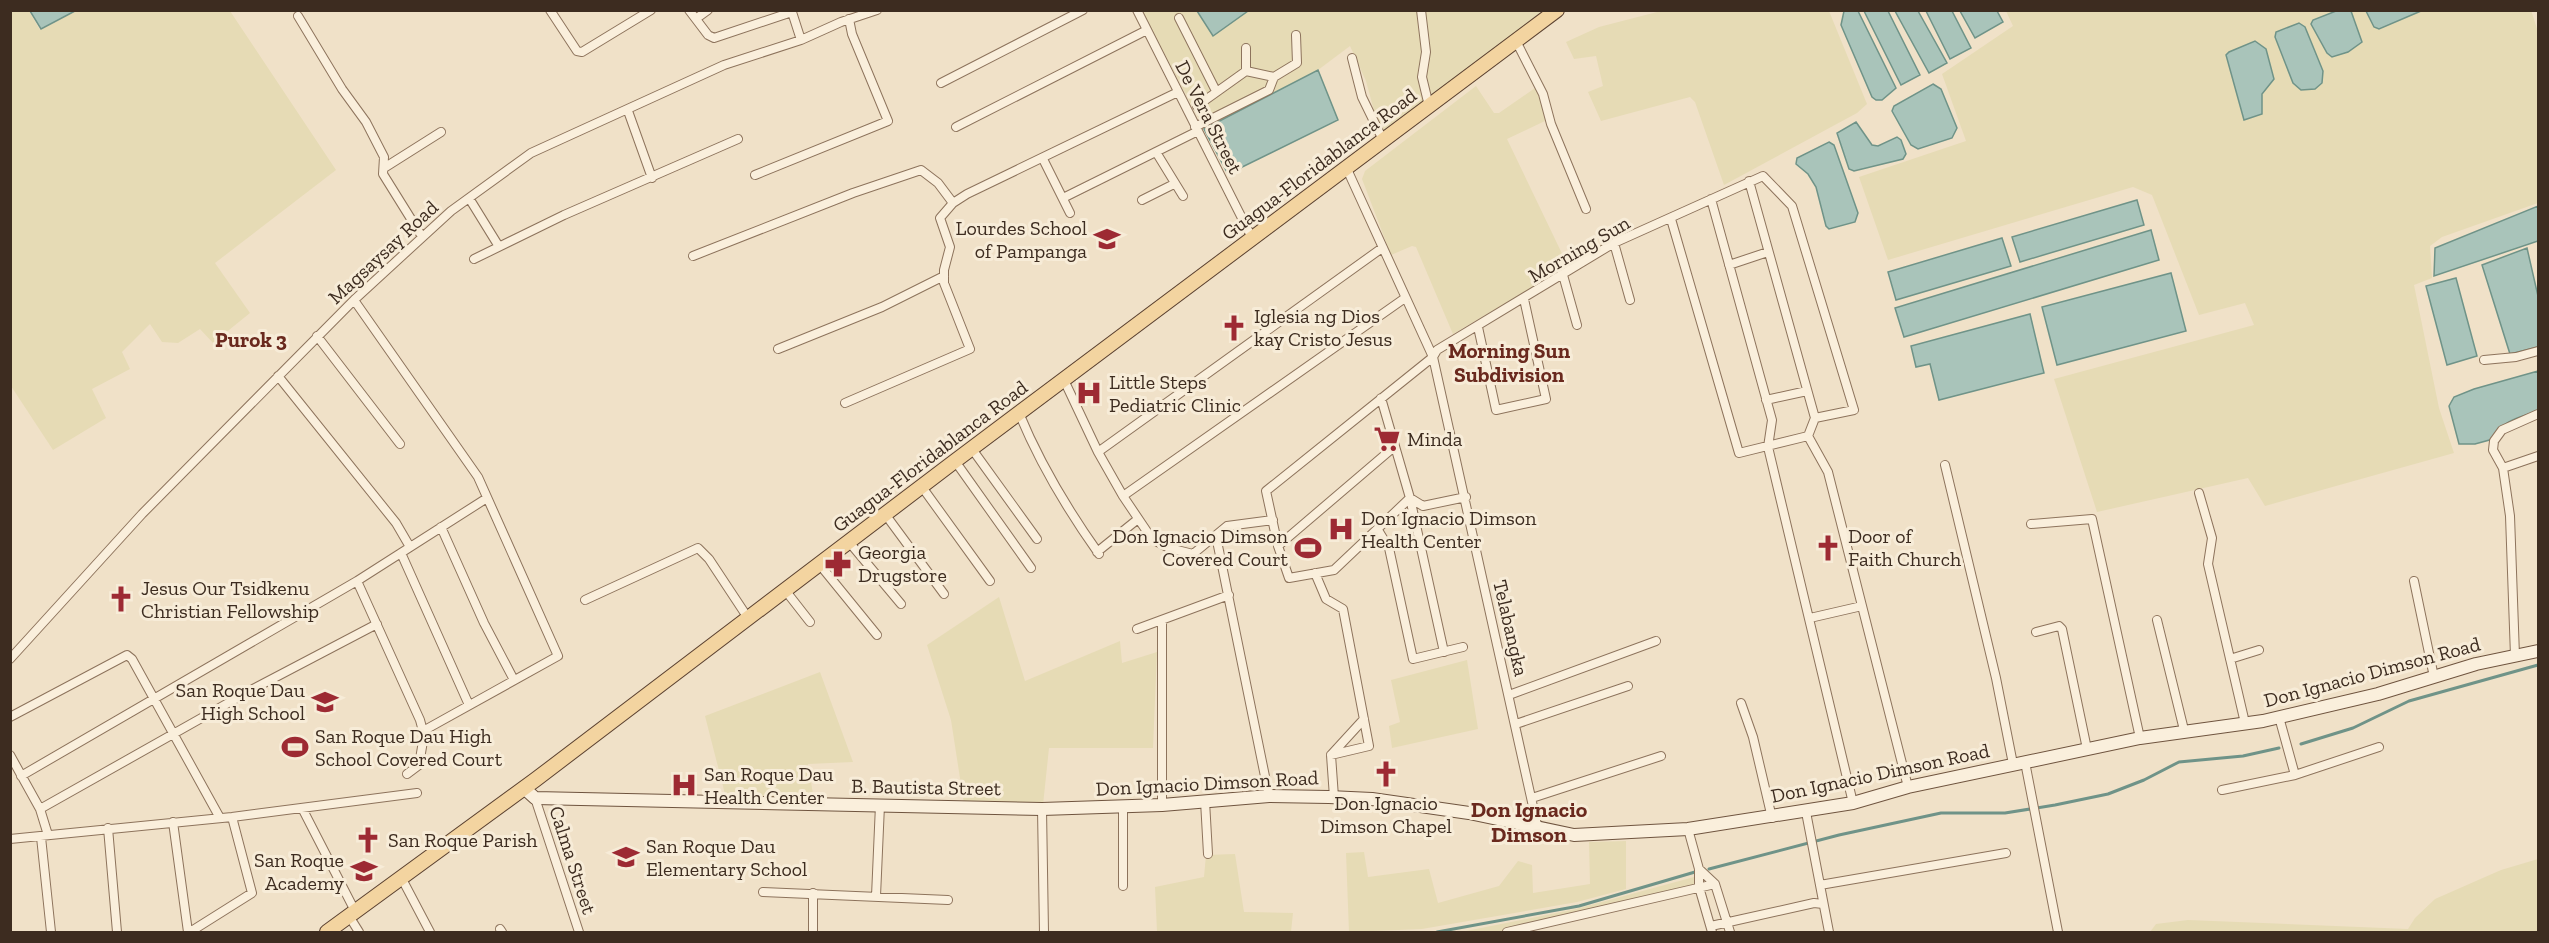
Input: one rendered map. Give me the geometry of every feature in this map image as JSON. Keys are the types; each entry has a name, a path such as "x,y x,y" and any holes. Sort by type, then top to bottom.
{"main road":[{"name":"Guagua-Floridablanca Road","path":"327,933 524,788 955,461 1557,10"}],"street":[{"path":"550,10 577,51 582,52 651,10"},
{"path":"689,10 708,35 714,38 732,34 780,14 794,11 801,40"},
{"path":"697,18 708,10"},
{"name":"Magsaysay Road","path":"10,659 142,514 317,336 421,236 469,198 531,153 628,111 724,65 801,40 849,19 877,10"},
{"path":"941,83 1083,10"},
{"name":"De Vera Street","path":"1137,10 1178,92 1193,108 1196,129 1252,238"},
{"path":"1421,10 1426,52 1422,77 1429,106"},
{"path":"298,16 342,89 366,122 384,157 382,174 421,236"},
{"path":"1179,18 1216,90"},
{"path":"755,175 888,121 852,34 849,19"},
{"path":"956,127 1147,30"},
{"path":"1063,198 1156,152 1269,90 1274,77 1297,63 1296,35"},
{"path":"1516,41 1543,94 1551,124 1586,209"},
{"path":"1245,71 1246,48"},
{"path":"1353,58 1362,97 1383,140"},
{"path":"1193,108 1245,71 1274,77"},
{"path":"846,403 970,349 944,283 950,247 940,218 953,202 1178,92"},
{"path":"628,111 652,178"},
{"path":"384,168 441,132"},
{"path":"474,259 498,245 738,140"},
{"path":"1156,152 1183,196"},
{"path":"1043,159 1070,213"},
{"name":"Telabangka","path":"1346,167 1433,357 1466,497 1538,829"},
{"path":"693,256 853,193 921,170 938,183 953,202"},
{"path":"1808,436 1815,418 1749,181 1763,176 1792,206 1854,410 1815,418"},
{"name":"Morning Sun","path":"1273,520 1266,491 1433,357 1437,350 1614,243 1671,219 1749,181"},
{"path":"1142,200 1174,183"},
{"path":"469,198 498,245"},
{"path":"1711,199 1772,420 1768,447 1853,803"},
{"path":"1671,219 1739,453 1808,436"},
{"path":"1614,243 1630,300"},
{"path":"1098,452 1382,248"},
{"path":"1729,265 1768,252"},
{"path":"1563,275 1577,325"},
{"path":"778,349 882,307 944,276"},
{"path":"1123,496 1405,298"},
{"path":"1478,327 1496,410 1546,399 1524,299"},
{"path":"354,300 478,477 558,656 423,730"},
{"path":"317,336 400,444"},
{"path":"2484,360 2516,357 2538,351"},
{"path":"278,376 396,523 410,547"},
{"path":"1064,380 1098,452 1138,519 1152,539 1185,554 1193,554 1227,526 1273,520 1278,546 1289,578 1334,570 1410,498"},
{"path":"1766,399 1807,391"},
{"path":"1381,398 1410,498 1444,652"},
{"path":"1019,413 1036,455 1050,473 1058,494 1098,553 1138,519"},
{"path":"2516,656 2513,562 2503,468 2493,450 2494,441 2502,430 2538,414"},
{"path":"1808,436 1828,472 1908,787"},
{"path":"1278,546 1394,447"},
{"path":"972,449 1037,539"},
{"path":"2503,468 2538,456"},
{"path":"955,461 1031,568"},
{"path":"1945,465 1996,678 2019,763 2033,799 2058,933"},
{"path":"922,487 990,581"},
{"path":"2199,493 2212,538 2208,564 2245,723"},
{"path":"1410,498 1423,506 1466,497"},
{"path":"21,776 357,581 487,498"},
{"path":"885,514 944,594"},
{"path":"2031,524 2092,519 2140,738"},
{"path":"441,527 484,623 514,680"},
{"path":"1378,530 1389,548 1413,659 1463,647"},
{"path":"1216,536 1269,796"},
{"path":"849,542 901,604"},
{"path":"585,600 698,548 709,559 748,618"},
{"path":"401,553 469,705"},
{"path":"820,565 877,635"},
{"path":"1315,573 1326,599 1344,609 1369,746 1331,755"},
{"path":"357,581 423,730 423,752 419,765 407,774"},
{"path":"2414,581 2434,677"},
{"path":"785,590 810,622"},
{"path":"1137,629 1229,595"},
{"path":"1810,618 1862,606"},
{"path":"1162,620 1162,805"},
{"path":"2157,620 2184,730"},
{"path":"40,808 253,689 377,624"},
{"path":"2036,632 2059,626 2062,629 2088,749"},
{"path":"1509,695 1656,641"},
{"path":"2230,659 2259,650"},
{"name":"Don Ignacio Dimson Road","path":"1042,809 1162,805 1269,796 1334,797 1372,799 1469,813 1574,835 1688,830 1853,803 1908,787 2140,738 2245,723 2339,705 2434,677 2538,651"},
{"path":"10,717 127,655 220,818"},
{"path":"1516,724 1628,686"},
{"path":"1741,703 1760,764 1772,818"},
{"path":"2279,717 2295,775"},
{"path":"1334,797 1331,755 1364,719"},
{"path":"2223,790 2295,775 2379,747"},
{"path":"10,754 40,808 45,836 51,933"},
{"path":"1532,798 1661,756"},
{"path":"524,788 535,798"},
{"path":"10,839 232,817 417,793"},
{"name":"B. Bautista Street","path":"535,798 1042,809"},
{"name":"Calma Street","path":"535,798 579,933"},
{"path":"1205,801 1208,854"},
{"path":"876,896 880,805"},
{"path":"1123,807 1123,886"},
{"path":"302,808 352,913 359,933"},
{"path":"1042,809 1044,933"},
{"path":"1806,812 1829,933"},
{"path":"173,822 189,933 252,893 232,817"},
{"path":"108,828 117,933"},
{"path":"1688,830 1699,869 1699,887 1712,929 1727,922 1814,903 1823,904"},
{"path":"1820,885 2006,853"},
{"path":"1699,869 1715,884 1730,933"},
{"path":"401,877 430,933"},
{"path":"1507,933 1715,884"},
{"path":"763,892 948,900"},
{"path":"813,893 813,933"}],"shaded area":[{"path":"2531,10 2538,32 2538,203 2442,237 2430,246 2432,278 2414,285 2439,408 2454,453 2265,506 2248,478 2097,512 2054,379 2254,325 2245,303 2199,315 2152,195 2133,187 1888,260 1859,177 1966,141 1942,74 2013,26 2006,11"},
{"path":"10,11 29,11 40,30 77,11 230,11 336,170 215,263 250,313 213,343 200,329 178,343 162,342 150,324 122,352 130,369 92,389 106,418 53,450 11,386"},
{"path":"1142,11 1197,11 1213,36 1248,11 1546,11 1380,133 1366,81 1350,46 1318,70 1204,129"},
{"path":"1661,11 1829,11 1867,104 1857,113 1724,185 1695,102 1690,97 1601,121 1588,92 1603,86 1596,56 1574,59 1566,42 1599,27"},
{"path":"1476,86 1494,113 1499,113 1535,88 1538,90 1547,120 1507,139 1567,264 1560,271 1453,334 1416,247 1412,246 1391,255 1362,179 1365,171"},
{"path":"999,597 1025,681 1120,641 1122,663 1157,652 1153,748 1049,748 1043,805 964,804 951,720 927,645"},
{"path":"1467,660 1478,729 1392,748 1389,726 1400,722 1391,680"},
{"path":"820,672 853,762 808,764 814,800 726,798 705,716"},
{"path":"1626,841 1626,889 1577,902 1422,929 1349,932 1346,853 1364,852 1368,877 1429,869 1438,903 1499,886 1518,861 1532,865 1533,893 1590,884 1589,842"},
{"path":"1235,854 1244,912 1293,913 1291,932 1157,932 1155,887 1204,877 1206,855"},
{"path":"2538,859 2538,932 2150,932 2156,924 2188,920 2408,929 2415,918 2435,899 2501,870"},
{"path":"1694,877 1696,886 1497,932 1461,932 1576,909"}],"water":[{"path":"30,11 75,11 41,29"},
{"path":"1197,11 1248,11 1213,36"},
{"path":"1844,11 1858,11 1896,88 1882,100 1872,97 1841,25"},
{"path":"1864,11 1888,11 1920,75 1901,85"},
{"path":"1895,11 1918,11 1947,63 1929,73"},
{"path":"1926,11 1952,11 1971,48 1950,59"},
{"path":"1960,11 1997,11 2003,22 1975,38"},
{"path":"2336,11 2351,11 2362,42 2348,52 2332,57 2327,53 2311,24 2313,20"},
{"path":"2366,11 2421,11 2379,29 2374,27"},
{"path":"2299,23 2305,27 2323,71 2322,83 2315,89 2301,90 2293,83 2275,37 2276,32"},
{"path":"2255,41 2266,49 2274,79 2262,94 2262,114 2244,120 2226,55"},
{"path":"1318,70 1338,120 1228,174 1204,129"},
{"path":"1933,84 1941,89 1957,128 1952,138 1918,149 1911,145 1892,111 1894,106"},
{"path":"1856,122 1872,145 1878,146 1897,137 1901,140 1906,154 1903,159 1854,171 1849,169 1837,133"},
{"path":"1829,142 1834,145 1858,213 1855,222 1829,229 1826,226 1816,187 1808,174 1796,164 1797,158"},
{"path":"2137,200 2144,225 2020,262 2012,237"},
{"path":"2538,206 2538,241 2434,276 2435,248"},
{"path":"2151,230 2159,260 1904,337 1895,308"},
{"path":"2002,238 2011,266 1896,300 1888,272"},
{"path":"2527,248 2538,296 2538,347 2510,354 2482,265"},
{"path":"2171,273 2186,331 2057,365 2042,307"},
{"path":"2456,278 2477,356 2447,365 2426,286"},
{"path":"2030,314 2044,373 1939,400 1930,364 1916,367 1911,346"},
{"path":"2538,371 2538,411 2507,423 2493,439 2475,444 2459,444 2449,406 2454,397"}],"waterway":[{"path":"2301,744 2353,728 2409,701 2538,665"},
{"path":"1709,869 1839,835 1941,813 2005,813 2108,794 2144,780 2179,762 2243,756 2279,748"},
{"path":"1437,932 1579,906 1695,872"}],"place":[{"name":"Lourdes School of Pampanga","path":"1107,239"},
{"name":"Iglesia ng Dios kay Cristo Jesus","path":"1234,328"},
{"name":"Little Steps Pediatric Clinic","path":"1089,393"},
{"name":"Minda","path":"1387,439"},
{"name":"Don Ignacio Dimson Health Center","path":"1341,529"},
{"name":"Don Ignacio Dimson Covered Court","path":"1308,548"},
{"name":"Door of Faith Church","path":"1828,548"},
{"name":"Georgia Drugstore","path":"838,564"},
{"name":"Jesus Our Tsidkenu Christian Fellowship","path":"121,599"},
{"name":"San Roque Dau High School","path":"325,702"},
{"name":"San Roque Dau High School Covered Court","path":"295,747"},
{"name":"Don Ignacio Dimson Chapel","path":"1386,774"},
{"name":"San Roque Dau Health Center","path":"684,785"},
{"name":"San Roque Parish","path":"368,840"},
{"name":"San Roque Dau Elementary School","path":"626,857"},
{"name":"San Roque Academy","path":"364,871"}],"district":[{"name":"Purok 3","path":"251,339"},
{"name":"Morning Sun Subdivision","path":"1509,362"},
{"name":"Don Ignacio Dimson","path":"1529,822"}]}
